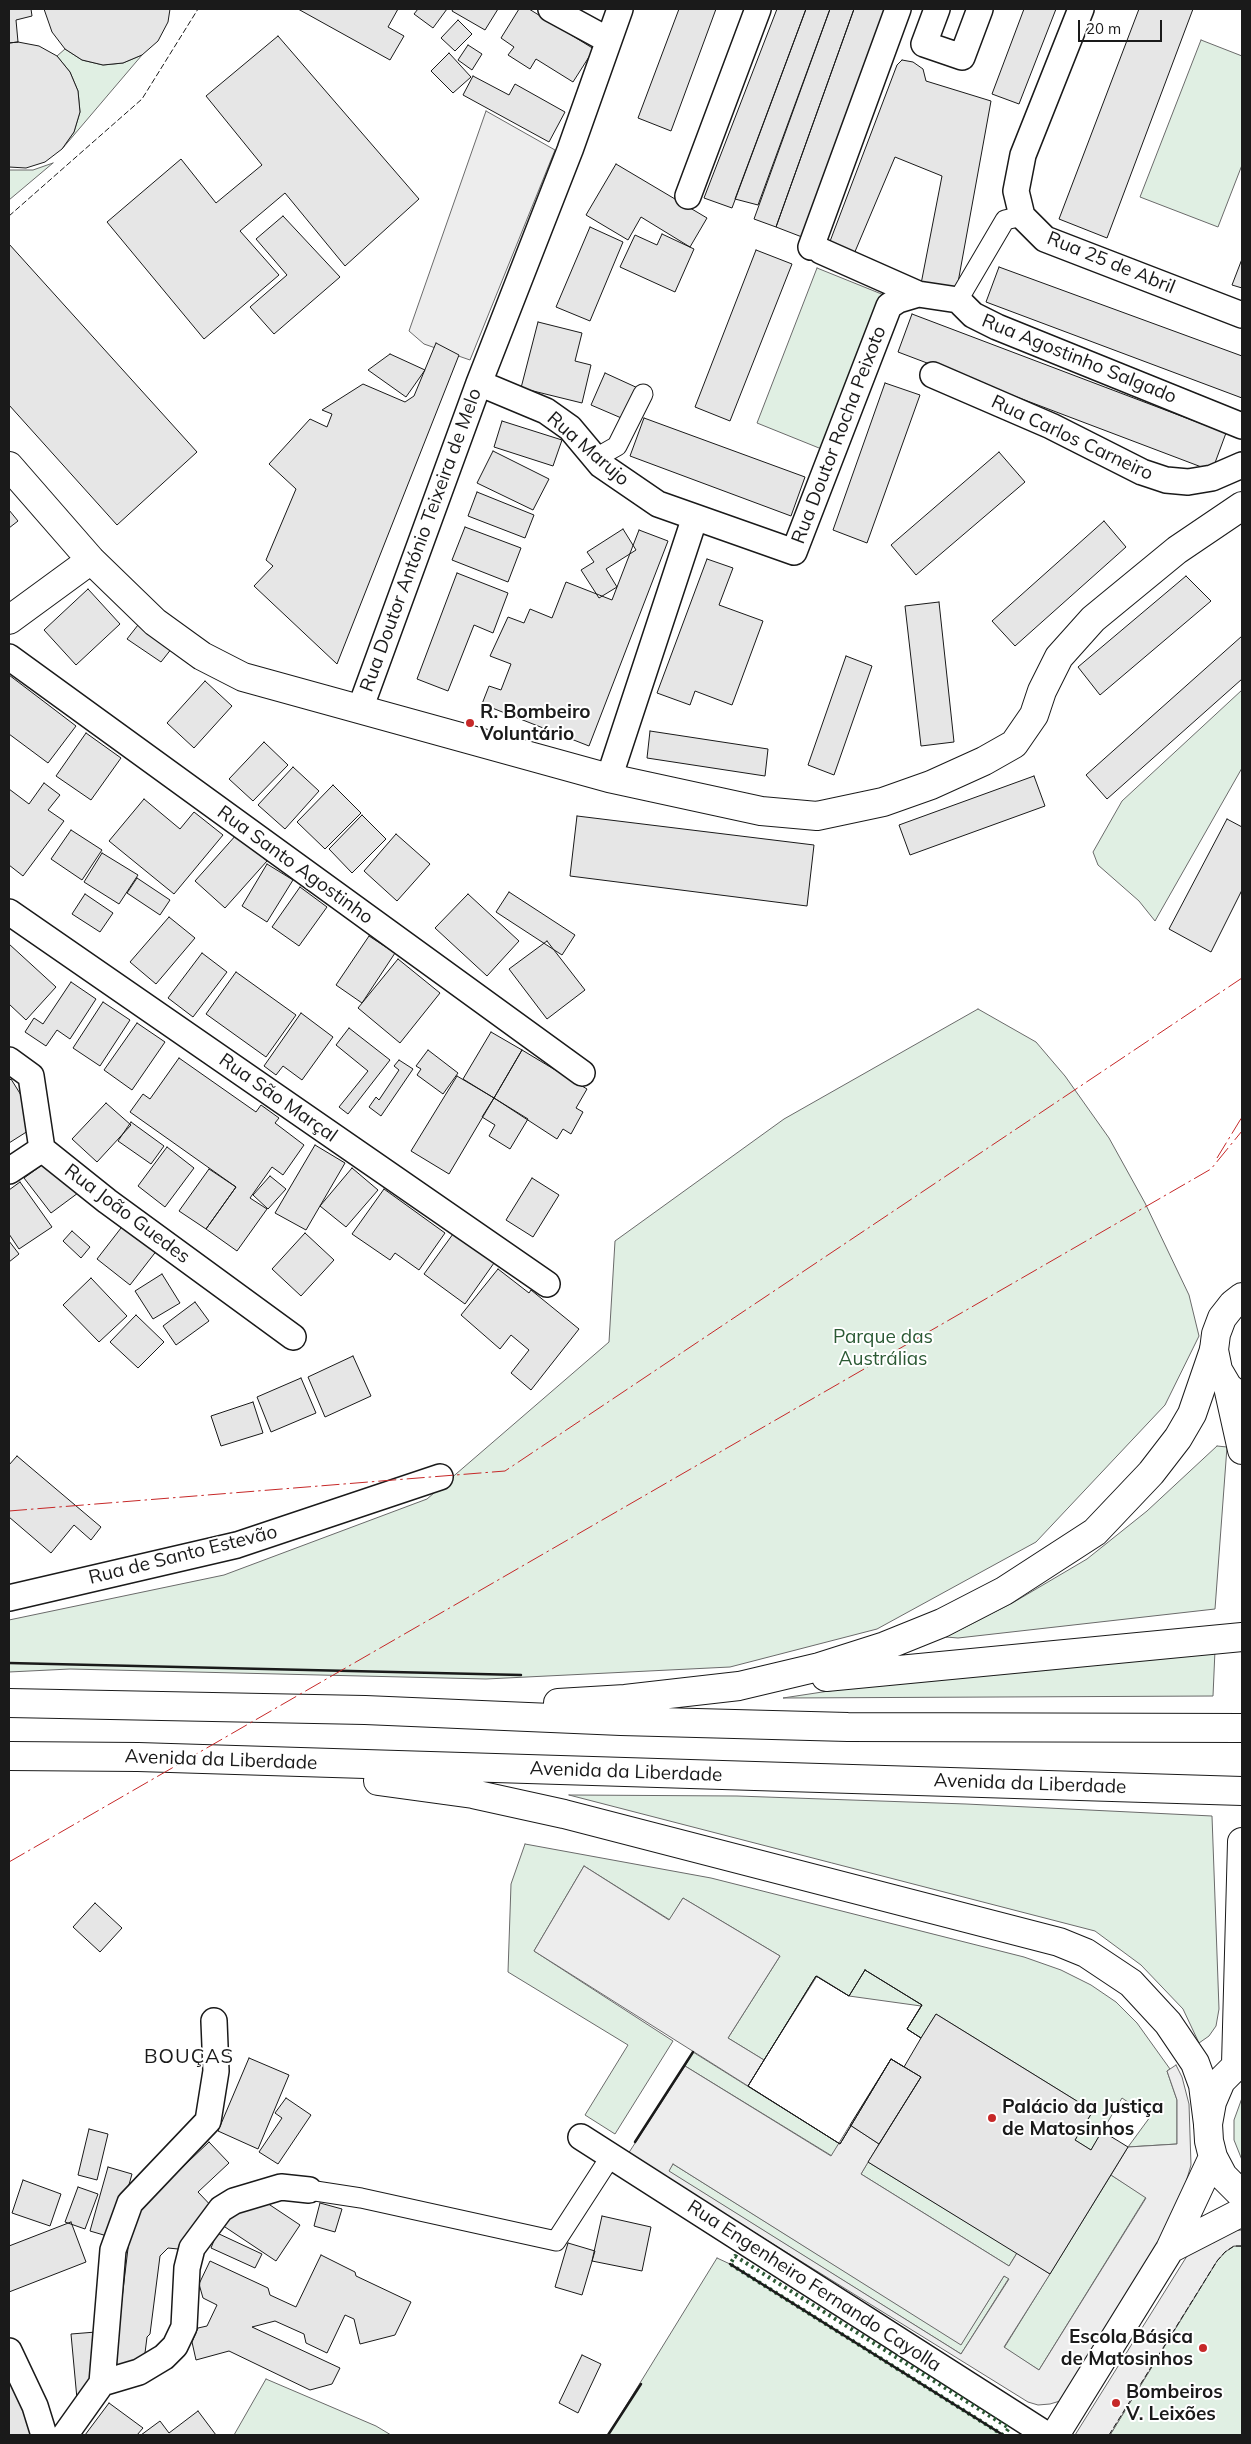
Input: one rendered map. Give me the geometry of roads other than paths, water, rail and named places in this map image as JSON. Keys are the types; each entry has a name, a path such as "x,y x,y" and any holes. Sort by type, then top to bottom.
{"main road":[{"path":"9,466 91,560 155,622 202,656 243,677 360,709"},
{"name":"Rua Doutor António Teixeira de Melo","path":"360,709 609,778 761,812 817,816 883,802 931,785 984,761 1014,744 1034,715 1042,691 1059,657 1093,619 1177,550 1242,506"},
{"path":"9,620 91,560"},
{"path":"738,1686 820,1667 885,1646 942,1623 1004,1591 1095,1532 1129,1498 1178,1438 1202,1389 1222,1318 1233,1304 1242,1298"},
{"path":"1214,1350 1218,1370 1235,1393 1242,1450"},
{"path":"365,1710 625,1699 738,1686 1242,1637"},
{"path":"9,1703 365,1710 621,1721 848,1727 1242,1728"},
{"name":"Avenida da Liberdade","path":"9,1756 138,1757 1242,1791"},
{"path":"138,1757 236,1769 412,1784 473,1794 564,1814 1059,1942 1086,1953 1111,1968 1144,1995 1168,2023 1196,2067 1203,2085 1213,2157 1223,2176 1242,2195"},
{"path":"1208,2124 1212,2102 1221,2081 1239,2062 1242,1842"},
{"path":"1055,2435 1170,2250 1213,2157"},
{"path":"1170,2250 1242,2212"}],"street":[{"path":"551,9 608,40"},
{"name":"Rua Doutor António Teixeira de Melo","path":"360,709 479,383 570,150 620,9"},
{"path":"688,196 758,9"},
{"path":"898,9 816,249 918,294 958,300 1004,220 1022,216 1016,191 1022,155 1081,9"},
{"path":"932,10 924,44 962,57 980,9"},
{"name":"Rua 25 de Abril","path":"1022,216 1046,239 1242,315"},
{"name":"Rua Doutor Rocha Peixoto","path":"695,518 794,552 889,306 898,300 918,294"},
{"name":"Rua Agostinho Salgado","path":"958,300 972,314 997,327 1242,426"},
{"name":"Rua Carlos Carneiro","path":"932,375 1051,426 1142,472 1166,480 1188,482 1212,478 1242,465"},
{"name":"Rua Marujo","path":"479,383 546,411 570,428 596,458 627,484 658,504 695,518"},
{"path":"596,458 617,446 643,394"},
{"path":"609,778 695,518"},
{"name":"Rua Santo Agostinho","path":"9,657 582,1073"},
{"name":"Rua São Marçal","path":"9,912 547,1284"},
{"path":"9,1060 31,1076 42,1149 9,1171"},
{"name":"Rua João Guedes","path":"42,1149 107,1201 293,1337"},
{"name":"Rua de Santo Estevão","path":"9,1598 237,1546 440,1477"},
{"path":"65,2435 102,2383 113,2250 130,2203 208,2121 216,2071 214,2021"},
{"name":"Rua Engenheiro Fernando Cayolla","path":"581,2137 1047,2435"},
{"path":"102,2383 139,2372 164,2357 175,2346 184,2327 187,2268 192,2248 221,2209 234,2202 281,2187 309,2190 361,2198 556,2241 611,2156"},
{"path":"9,2351 35,2406 44,2435"}],"place":[{"name":"R. Bombeiro Voluntário","path":"470,723"},
{"name":"Palácio da Justiça de Matosinhos","path":"992,2118"},
{"name":"Escola Básica de Matosinhos","path":"1203,2348"},
{"name":"Bombeiros V. Leixões","path":"1116,2403"}],"district":[{"name":"BOUÇAS","path":"189,2057"}],"park label":[{"name":"Parque das Austrálias","path":"883,1348"}]}
